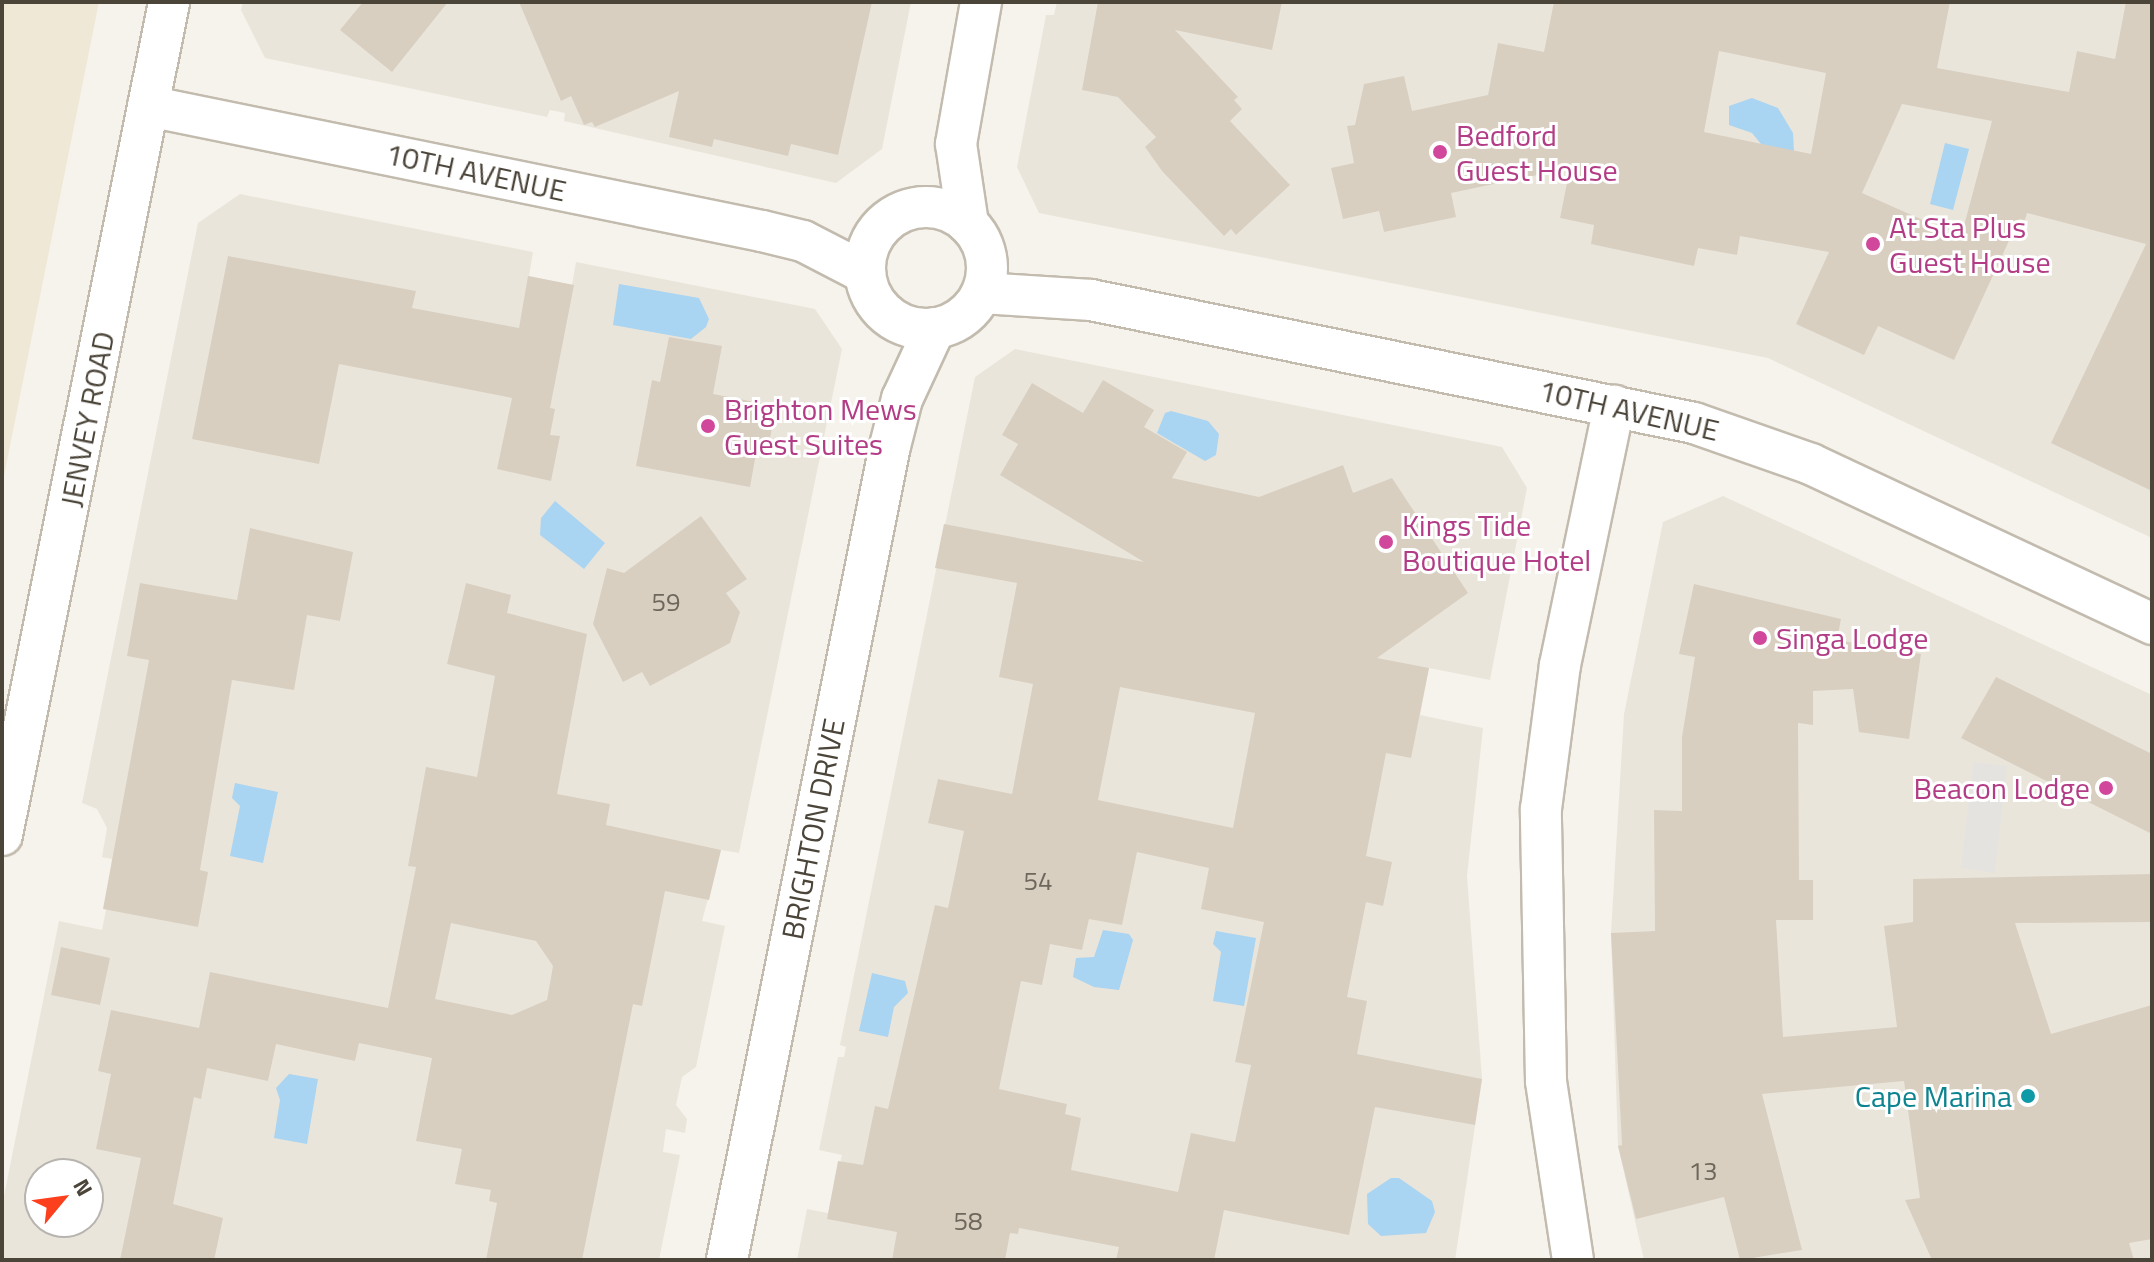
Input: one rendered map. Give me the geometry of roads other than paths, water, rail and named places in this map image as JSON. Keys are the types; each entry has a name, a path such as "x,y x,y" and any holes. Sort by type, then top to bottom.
{"street":[{"name":"JENVEY ROAD","path":"2,835 169,2"},
{"path":"956,144 867,249 865,273 870,294 883,311 912,328 935,328 958,320 979,257 956,144 981,2"},
{"name":"10TH AVENUE","path":"148,106 803,241 865,273"},
{"path":"890,220 936,208 979,257"},
{"name":"10TH AVENUE","path":"803,241 890,220"},
{"name":"10TH AVENUE","path":"979,257 1073,298 1385,356 1694,423 1784,452 2152,624"},
{"name":"BRIGHTON DRIVE","path":"883,311 902,399"},
{"name":"BRIGHTON DRIVE","path":"727,1260 902,399 935,328"},
{"path":"1573,1260 1546,1081 1541,809 1563,651 1614,406"}],"water":[{"path":"1752,98 1778,108 1793,133 1794,152 1761,144 1752,133 1729,125 1729,106"},
{"path":"1945,143 1969,149 1953,210 1930,204"},
{"path":"619,284 699,298 709,319 706,327 691,339 613,325"},
{"path":"1171,411 1208,421 1219,434 1216,455 1205,461 1157,433 1165,413"},
{"path":"555,501 605,543 584,569 540,535 541,518"},
{"path":"235,783 278,792 263,863 230,856 240,806 232,798"},
{"path":"1103,930 1129,934 1133,940 1119,990 1094,987 1073,977 1076,958 1094,957"},
{"path":"1216,931 1256,938 1244,1006 1213,1001 1221,952 1213,944"},
{"path":"872,973 905,981 908,993 894,1007 888,1037 859,1031"},
{"path":"289,1074 318,1079 307,1144 274,1138 280,1100 276,1088"},
{"path":"1391,1178 1399,1178 1432,1201 1435,1212 1426,1233 1381,1236 1368,1224 1367,1194"}],"place":[{"name":"Bedford Guest House","path":"1440,152"},
{"name":"At Sta Plus Guest House","path":"1873,244"},
{"name":"Brighton Mews Guest Suites","path":"708,426"},
{"name":"Kings Tide Boutique Hotel","path":"1386,542"},
{"name":"Singa Lodge","path":"1760,638"},
{"name":"Beacon Lodge","path":"2106,788"},
{"name":"Cape Marina","path":"2028,1096"}]}
